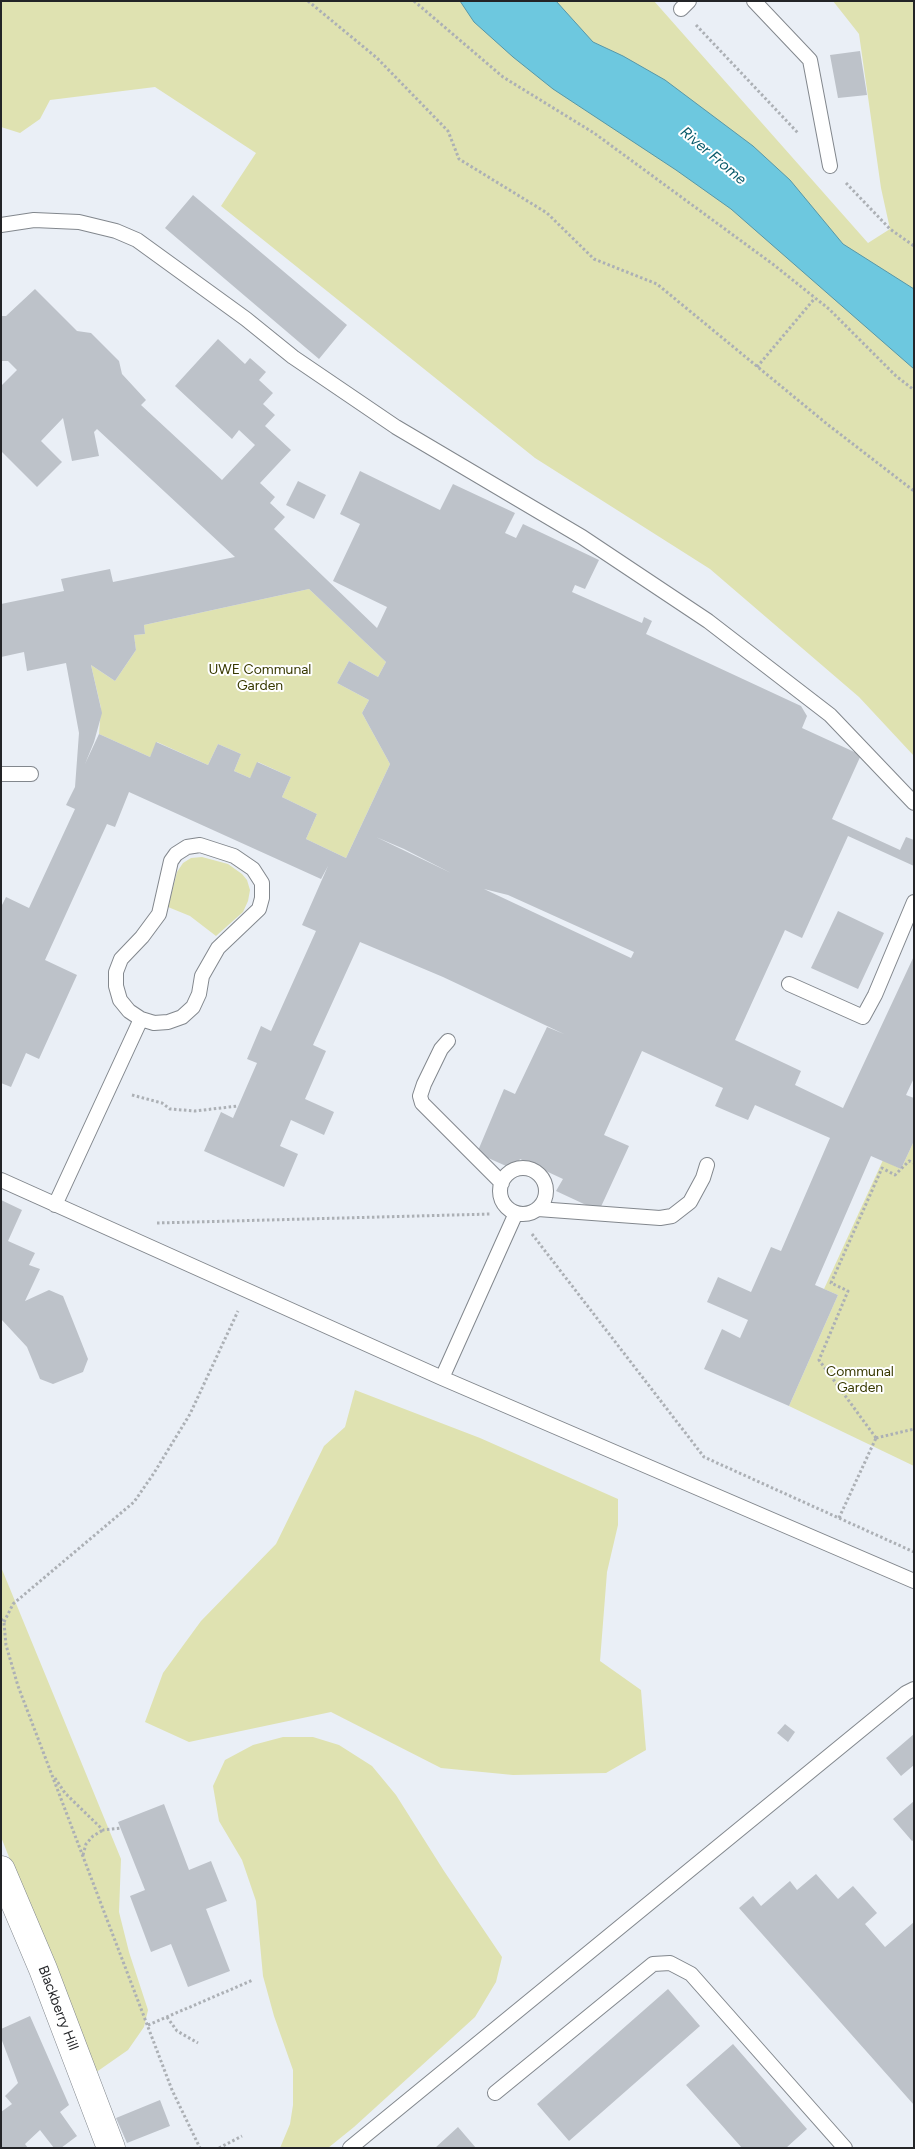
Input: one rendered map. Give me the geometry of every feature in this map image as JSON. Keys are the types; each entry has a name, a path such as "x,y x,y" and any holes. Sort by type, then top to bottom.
{"street":[{"name":"Blackberry Hill","path":"1,1870 47,1978 111,2148"}],"lane":[{"path":"754,1 810,60 830,166"},
{"path":"1,226 34,220 79,222 116,231 137,240 246,319 292,357 396,427 582,537 708,621 830,714 914,803"},
{"path":"1,774 31,774"},
{"path":"200,846 234,856 253,869 262,883 262,898 259,909 218,948 202,976 199,994 192,1007 182,1016 168,1022 154,1023 141,1019 129,1011 120,1000 116,986 116,972 121,959 142,937 159,914 171,862 176,854 187,847 200,846"},
{"path":"789,984 863,1017 875,995 914,902"},
{"path":"55,1205 141,1019"},
{"path":"448,1041 441,1049 424,1084 420,1096 422,1103 502,1183"},
{"path":"538,1209 543,1203 546,1189 540,1175 526,1169 512,1172 502,1183 500,1190 504,1204 516,1213 524,1214 538,1209 660,1218 672,1216 690,1202 703,1178 707,1165"},
{"path":"1,1180 442,1378 914,1582"},
{"path":"442,1378 516,1213"},
{"path":"350,2148 906,1692 914,1689"},
{"path":"495,2093 653,1964 670,1963 691,1974 845,2148"}],"path":[{"path":"308,1 377,58 448,131 459,159 547,213 594,259 657,284 757,367 914,491"},
{"path":"414,1 503,78 594,133 774,265 829,309 896,376 914,390"},
{"path":"685,5 830,166 890,229 914,246"},
{"path":"757,367 815,298"},
{"path":"107,1092 141,1096 162,1103 170,1109 196,1111 238,1106"},
{"path":"876,1438 819,1360 848,1291 831,1283 882,1168 895,1175 909,1161 914,1163"},
{"path":"149,1223 516,1213 704,1457 914,1552"},
{"path":"200,2148 172,2090 18,1686 6,1646 2,1620 20,1597 134,1502 190,1414 248,1290"},
{"path":"876,1438 914,1429"},
{"path":"839,1518 876,1438"},
{"path":"52,1773 65,1793 103,1830"},
{"path":"83,1855 86,1844 93,1836 103,1830 121,1828"},
{"path":"148,2025 253,1980"},
{"path":"167,2017 177,2031 198,2043"},
{"path":"219,2148 242,2136"}],"green space":[{"path":"1,1 654,1 868,243 890,229 881,188 859,34 833,1 914,1 914,756 859,697 710,569 535,458 221,206 256,153 155,87 50,100 40,119 20,133 1,127"},
{"name":"UWE Communal Garden","path":"309,589 386,662 378,677 349,661 337,683 369,700 362,713 390,764 346,858 306,839 317,814 282,797 291,777 258,762 250,778 234,771 241,754 218,744 208,765 157,742 150,757 99,734 101,708 91,665 115,681 136,650 134,635 145,634 144,625"},
{"path":"202,857 228,864 242,874 247,880 250,890 243,912 216,936 190,916 168,907 177,872 183,863 191,858"},
{"name":"Communal Garden","path":"914,1141 914,1466 789,1406 838,1295 824,1289 883,1160 901,1169"},
{"path":"355,1390 480,1438 618,1499 618,1525 607,1572 600,1661 641,1690 646,1750 606,1773 513,1775 441,1768 331,1712 189,1742 145,1722 163,1673 201,1621 276,1544 324,1446 345,1427"},
{"path":"1,1567 121,1859 119,1912 129,1952 148,2010 144,2027 128,2050 95,2073 1,1837"},
{"path":"283,1737 313,1737 339,1745 372,1766 396,1795 502,1957 496,1982 475,2017 354,2127 328,2148 280,2148 290,2124 293,2105 293,2070 274,2016 263,1976 256,1901 242,1860 219,1821 213,1786 225,1760 253,1745"}],"water":[{"name":"River Frome","path":"460,1 556,1 593,42 623,56 665,80 753,146 790,180 843,244 914,289 914,369 731,209 676,170 553,89 513,57 474,22"}],"building":[{"path":"860,51 867,95 838,98 830,55"},
{"path":"193,195 347,325 319,359 165,228"},
{"path":"35,289 77,331 91,333 119,361 122,374 146,400 141,405 222,480 255,445 239,430 232,439 175,386 218,339 245,364 250,358 266,372 259,380 273,393 263,404 275,415 265,426 291,450 260,483 275,497 270,503 285,517 274,529 377,628 387,607 333,581 360,524 340,514 360,471 440,510 453,484 515,513 505,533 516,538 523,524 599,560 585,589 575,585 572,592 642,623 644,617 652,621 646,634 801,706 807,716 802,728 861,755 832,819 900,850 906,837 914,840 914,866 848,836 802,938 785,930 735,1040 801,1071 795,1085 843,1108 914,956 914,1078 906,1095 914,1098 914,1141 901,1169 871,1156 815,1285 838,1295 789,1406 704,1369 722,1329 740,1338 748,1320 707,1302 718,1277 751,1292 771,1247 781,1251 830,1138 755,1105 748,1120 715,1106 723,1088 642,1051 604,1135 629,1146 599,1211 556,1191 563,1179 520,1159 515,1170 477,1153 504,1089 515,1094 547,1027 564,1034 443,977 360,942 313,1045 326,1051 305,1099 334,1112 324,1135 291,1120 280,1146 298,1154 284,1187 204,1151 221,1112 233,1118 257,1063 247,1059 261,1026 271,1031 316,931 302,925 328,866 321,879 129,792 115,827 107,824 45,960 77,975 39,1059 26,1053 11,1087 1,1083 1,907 6,897 29,908 75,809 66,805 75,787 79,733 66,663 27,671 24,652 1,657 1,604 64,591 61,579 110,569 113,582 235,557 97,429 94,432 99,456 72,461 63,418 41,441 62,462 37,487 1,451 1,386 17,370 8,361 1,361 1,316 6,316","holes":["309,589 386,662 378,677 349,661 337,683 369,700 362,713 390,764 346,858 306,839 317,814 282,797 291,777 257,762 250,778 234,771 241,754 218,744 208,765 156,742 150,757 99,734 85,764 94,742 102,713 91,665 115,681 136,650 134,635 145,634 144,625","376,837 404,849 451,873","484,889 508,895 634,952 631,958"]},
{"path":"298,481 326,495 314,519 286,505"},
{"path":"838,911 884,933 858,989 811,968"},
{"path":"1,1200 22,1210 8,1241 35,1253 29,1265 40,1269 25,1301 49,1290 63,1296 88,1359 83,1372 53,1384 40,1379 27,1347 1,1319"},
{"path":"785,1724 795,1732 788,1742 777,1733"},
{"path":"914,1734 914,1765 901,1776 886,1758"},
{"path":"914,1801 914,1840 912,1841 893,1819"},
{"path":"164,1804 189,1870 211,1861 227,1901 206,1909 230,1971 188,1987 171,1944 151,1952 130,1896 145,1890 118,1822"},
{"path":"816,1874 838,1899 853,1886 877,1913 865,1924 885,1947 914,1922 914,2105 739,1908 753,1896 761,1906 790,1881 797,1890"},
{"path":"668,1989 700,2026 569,2141 537,2104"},
{"path":"30,2016 69,2105 60,2112 77,2136 61,2148 54,2148 40,2130 25,2144 28,2148 1,2148 1,2112 12,2104 5,2096 18,2083 1,2038 1,2029"},
{"path":"733,2044 807,2129 786,2148 742,2148 686,2085"},
{"path":"160,2100 170,2126 127,2143 116,2118"},
{"path":"458,2127 476,2148 435,2148"}]}
